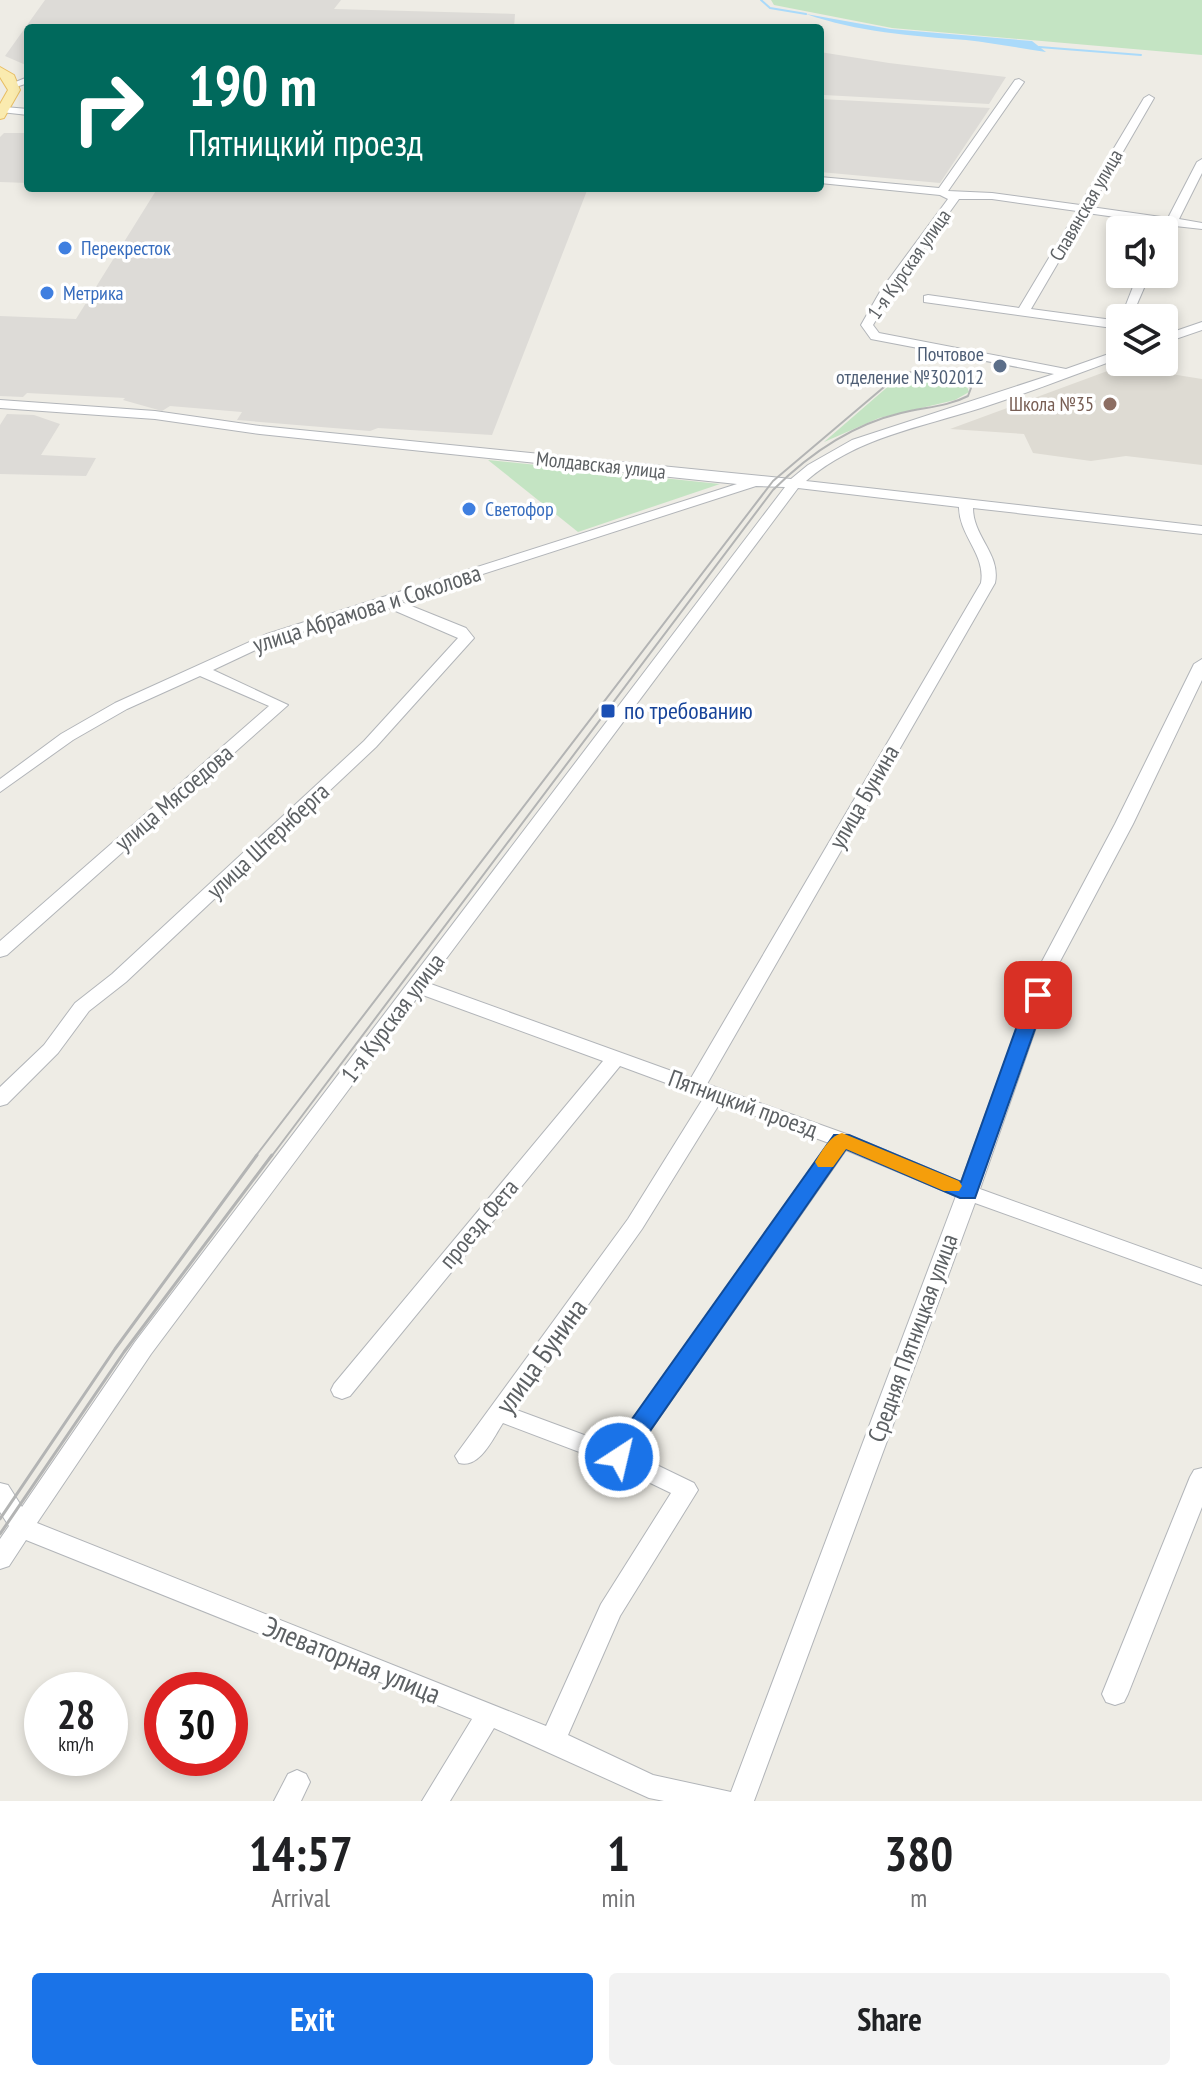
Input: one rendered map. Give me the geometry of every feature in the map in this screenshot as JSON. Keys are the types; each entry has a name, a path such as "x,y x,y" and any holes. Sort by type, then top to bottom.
{"main road":[{"path":"0,71 7,75 13,85 13,97 2,113"}],"street":[{"path":"13,85 24,81"},
{"name":"1-я Курская улица","path":"1019,82 946,193 953,203 887,290 867,325 872,333 889,340 1075,372"},
{"name":"Славянская улица","path":"1023,312 1149,98"},
{"path":"2,113 24,112"},
{"path":"1175,216 1202,162"},
{"path":"824,180 992,196 1131,216"},
{"path":"1178,223 1202,226"},
{"path":"928,299 1106,326"},
{"path":"1178,334 1202,326"},
{"path":"794,484 824,458 892,431 1106,360"},
{"name":"Молдавская улица","path":"0,404 155,415 260,430 794,484 1202,530"},
{"name":"улица Абрамова и Соколова","path":"0,787 67,737 121,706 272,637 757,482"},
{"name":"1-я Курская улица","path":"0,1559 143,1348 794,484"},
{"name":"улица Бунина","path":"467,1456 635,1224 706,1090 988,583 992,571 987,557 974,544 964,522 966,505"},
{"name":"улица Штернберга","path":"0,1099 51,1049 82,1007 201,904 370,744 466,638 461,631 387,602"},
{"name":"Средняя Пятницкая улица","path":"741,1801 968,1193 1048,967 1124,824 1202,664"},
{"name":"улица Мясоедова","path":"0,951 280,705 197,669"},
{"name":"Пятницкий проезд","path":"417,986 842,1140 968,1193 1202,1277"},
{"name":"проезд Фета","path":"342,1390 616,1058"},
{"path":"619,1457 842,1140"},
{"path":"501,1413 619,1457 686,1490 610,1611 553,1740"},
{"path":"1115,1694 1202,1477"},
{"path":"0,1492 23,1528"},
{"name":"Элеваторная улица","path":"23,1528 553,1740 646,1794 722,1801"},
{"path":"435,1801 489,1714"}],"shaded area":[{"path":"45,0 341,0 334,9 515,14 514,24 28,24"},
{"path":"24,29 24,64 5,56"},
{"path":"824,53 1006,77 989,104 824,95"},
{"path":"824,99 990,108 940,183 824,172"},
{"path":"4,133 24,133 24,183 0,182 0,137"},
{"path":"155,192 586,192 492,435 378,428 370,431 237,420 242,412 170,406 162,411 123,400 125,398 27,393 23,397 0,396 0,316 76,319"},
{"name":"Школа №35","path":"1106,372 1106,376 1178,375 1202,379 1202,465 1126,456 1091,461 1033,453 1024,434 950,429"},
{"path":"7,414 34,415 60,424 41,455 96,458 86,476 0,474 0,425"}],"green space":[{"path":"771,0 1202,0 1202,55 892,28 774,5"},
{"path":"922,371 947,374 966,384 969,392 955,400 879,418 824,442 899,377"},
{"path":"488,460 720,484 578,532"}],"water":[{"path":"806,14 890,29 1032,41 1046,52 865,29"}],"waterway":[{"path":"761,0 770,8 806,14"},
{"path":"1039,47 1141,55"}],"tram line":[{"path":"255,1157 773,481 897,376 917,371 936,371 955,376 971,388 968,396 960,400 883,418 848,433 801,464 773,490 271,1157"},
{"path":"0,1519 115,1349 257,1155"},
{"path":"0,1534 124,1352 272,1155"}],"slow traffic":[{"path":"826,1162 842,1140 952,1186"}],"place":[{"name":"Перекресток","path":"65,248"},
{"name":"Метрика","path":"47,293"},
{"name":"Почтовое отделение №302012","path":"1000,366"},
{"name":"Школа №35","path":"1110,404"},
{"name":"Светофор","path":"469,509"},
{"name":"по требованию","path":"608,711"}],"route":[{"path":"619,1457 842,1140 968,1193 1038,995"}]}
